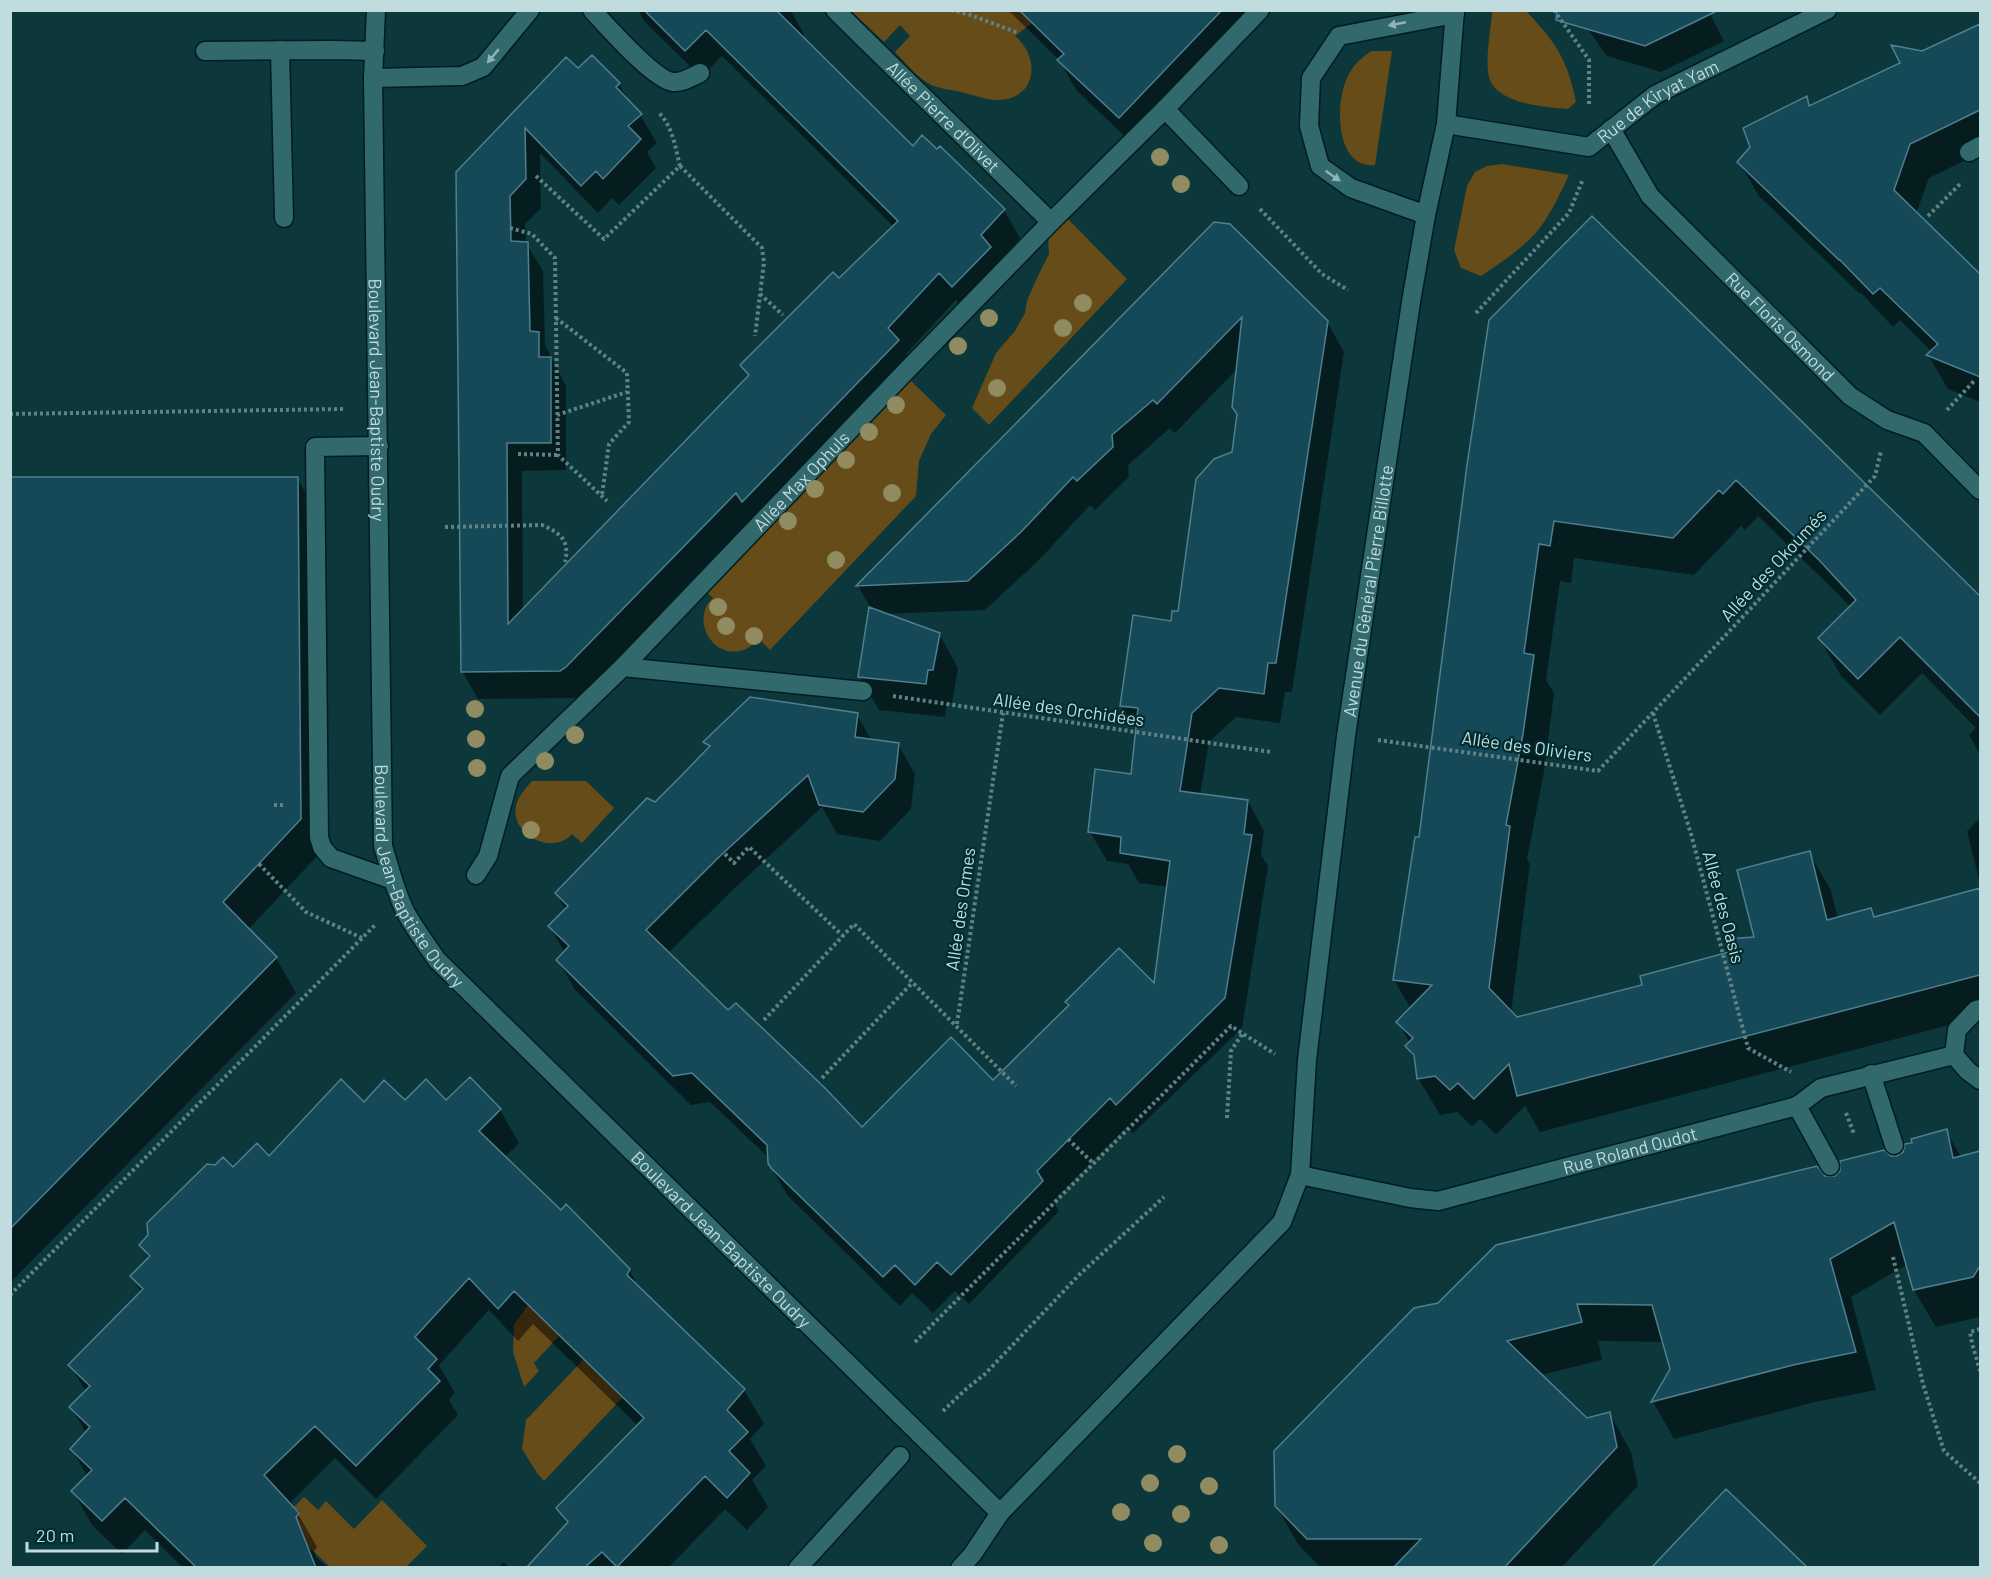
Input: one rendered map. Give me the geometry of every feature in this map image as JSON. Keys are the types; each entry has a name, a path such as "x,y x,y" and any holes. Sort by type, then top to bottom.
{"street":[{"name":"Boulevard Jean-Baptiste Oudry","path":"376,10 374,78 383,846 405,911 437,960 1000,1513"},
{"path":"374,78 462,76 483,67 530,10"},
{"path":"592,10 654,74 671,82 684,81 700,73"},
{"name":"Allée Pierre d'Olivet","path":"835,10 1051,222"},
{"name":"Allée Max Ophuls","path":"476,875 488,856 510,776 623,667 1051,222 1165,109 1260,10"},
{"name":"Rue de Kiryat Yam","path":"1446,124 1589,147 1655,95 1827,10"},
{"path":"1426,215 1351,188 1320,166 1310,126 1311,78 1339,36 1455,12"},
{"name":"Avenue du Général Pierre Billotte","path":"1000,1513 1282,1222 1300,1175 1307,1060 1346,736 1411,302 1426,215 1446,124 1455,12"},
{"path":"280,50 284,218"},
{"path":"205,51 375,51"},
{"path":"1165,109 1239,186"},
{"name":"Rue Floris Osmond","path":"1611,129 1650,196 1850,396 1887,420 1924,433 1980,490"},
{"path":"379,446 315,447 319,837 322,847 331,858 393,880"},
{"path":"623,667 863,691"},
{"path":"1980,1009 1976,1010 1957,1030 1954,1055 1968,1071 1980,1080"},
{"name":"Rue Roland Oudot","path":"1300,1175 1438,1201 1797,1106 1821,1088 1954,1055"},
{"path":"1871,1074 1894,1145"},
{"path":"1797,1106 1830,1166"},
{"path":"798,1568 900,1456"},
{"path":"972,1563 1000,1513"}],"path":[{"path":"951,10 1018,33"},
{"path":"1554,10 1589,60 1589,117"},
{"path":"657,111 665,119 670,129 680,166 762,248 764,262 755,336"},
{"path":"536,176 604,239 680,166"},
{"path":"1476,313 1569,213 1585,174"},
{"path":"1929,216 1965,179"},
{"path":"1239,186 1322,274 1348,290"},
{"path":"510,228 532,234 555,258 558,454"},
{"path":"760,294 783,315"},
{"path":"556,318 627,373 629,422 609,444 602,496"},
{"path":"1924,433 1975,380"},
{"path":"557,415 627,392"},
{"path":"10,414 345,409"},
{"name":"Allée des Okoumés","path":"1653,713 1875,476 1887,420"},
{"path":"518,453 558,454 607,501"},
{"path":"445,526 542,525 554,530 564,540 568,550 565,562"},
{"name":"Allée des Orchidées","path":"863,691 1271,752"},
{"name":"Allée des Ormes","path":"957,1025 1003,713"},
{"name":"Allée des Oliviers","path":"1374,739 1598,771 1653,713"},
{"name":"Allée des Oasis","path":"1653,713 1691,834 1748,1048 1794,1073"},
{"path":"725,854 734,863 749,847 843,936"},
{"path":"259,864 306,912 362,938"},
{"path":"10,1295 377,923"},
{"path":"764,1020 854,924 1016,1086"},
{"path":"822,1078 914,982"},
{"path":"915,1342 1230,1026 1276,1054 1285,1056"},
{"path":"1227,1118 1231,1051 1242,1034"},
{"path":"1845,1109 1854,1136"},
{"path":"1068,1139 1093,1163"},
{"path":"941,1414 964,1390 985,1374 1079,1275 1164,1197"},
{"path":"1893,1257 1923,1384 1944,1451 1980,1483"},
{"path":"1980,1329 1970,1332 1980,1371"}],"shaded area":[{"path":"851,11 1019,11 1032,23 1015,36 1024,45 1029,56 1031,77 1020,94 996,100 931,85 919,77 895,52 910,36 900,25 884,42"},
{"path":"1492,11 1526,11 1553,42 1569,74 1576,102 1568,109 1520,102 1498,91 1491,83 1488,72 1488,49"},
{"path":"1371,51 1392,51 1375,165 1362,163 1352,157 1345,146 1340,118 1343,89 1347,78 1357,63"},
{"path":"1502,164 1569,175 1550,213 1536,233 1514,253 1481,276 1461,268 1454,250 1467,186 1475,172 1487,166"},
{"path":"1066,217 1127,279 989,425 972,408 996,353 1015,331 1025,313 1027,301 1049,254 1048,235"},
{"path":"908,378 946,415 931,434 919,461 916,496 770,650 760,640 739,651 723,650 711,640 704,626 706,606 713,598 703,588"},
{"path":"532,781 586,781 614,808 582,843 572,834 563,841 542,842 523,831 515,811 519,797"},
{"path":"528,1305 559,1336 534,1363 539,1371 524,1387 513,1352 514,1325"},
{"path":"584,1359 623,1397 544,1481 522,1449 526,1420"},
{"path":"304,1497 318,1510 326,1501 354,1529 382,1500 427,1546 406,1567 330,1567 294,1533 300,1528 296,1517 300,1512 294,1507"}],"building":[{"path":"644,10 776,10 913,146 922,135 937,149 940,146 1005,209 981,235 991,247 952,287 939,273 888,328 899,340 742,502 736,493 566,667 560,671 461,672 456,172 566,57 578,68 592,55 620,83 616,87 642,114 628,126 641,139 603,179 596,171 581,186 525,128 526,179 510,196 511,241 528,242 530,331 539,332 539,357 551,357 551,443 507,443 508,624 749,375 740,365 833,272 839,278 898,221 706,30 685,51"},
{"path":"1019,10 1222,10 1119,118 1057,60 1064,54"},
{"path":"1557,10 1719,10 1645,46 1556,20"},
{"path":"1980,24 1980,110 1910,144 1894,190 1980,274 1980,377 1926,355 1938,344 1880,288 1873,294 1737,162 1750,147 1743,128 1807,96 1809,106 1900,63 1891,45 1922,51"},
{"path":"1592,216 1980,596 1980,717 1900,637 1858,679 1818,638 1856,600 1819,560 1736,480 1723,494 1719,490 1673,538 1554,521 1550,546 1539,544 1524,653 1534,655 1523,734 1506,825 1510,826 1489,988 1517,1017 1642,985 1640,976 1729,952 1726,939 1754,937 1737,870 1810,851 1827,920 1871,908 1874,917 1980,888 1980,975 1517,1096 1509,1064 1474,1099 1458,1083 1450,1090 1435,1076 1417,1079 1414,1055 1405,1046 1413,1038 1396,1022 1432,985 1393,980 1415,837 1419,837 1467,465 1489,320"},
{"path":"1214,222 1230,224 1328,321 1276,663 1268,663 1264,694 1219,688 1192,713 1180,791 1248,800 1244,834 1252,835 1225,998 1116,1105 1110,1098 1037,1171 1043,1181 951,1275 937,1262 915,1285 895,1265 883,1277 771,1168 768,1163 767,1145 692,1073 673,1076 556,960 569,946 548,926 568,906 555,893 647,798 655,802 680,777 710,746 703,742 750,697 858,713 855,737 899,743 895,779 863,812 819,805 808,775 719,857 646,930 728,1010 736,1003 825,1088 862,1127 951,1037 993,1080 1069,1005 1065,1002 1119,948 1154,983 1170,861 1120,853 1121,837 1088,832 1095,769 1131,774 1138,708 1120,706 1133,615 1171,621 1172,611 1178,611 1196,479 1214,459 1232,452 1237,414 1232,407 1242,317 1157,404 1153,400 1112,435 1113,447 1077,481 1073,477 1022,531 968,581 856,586"},
{"path":"10,477 298,477 301,819 223,902 277,957 10,1229"},
{"path":"869,607 940,633 933,670 928,670 926,684 858,677"},
{"path":"470,1077 501,1109 479,1131 561,1210 566,1204 630,1269 627,1275 745,1389 727,1410 748,1432 729,1451 750,1473 727,1498 705,1476 617,1567 602,1552 584,1568 526,1568 568,1522 556,1508 644,1418 514,1291 498,1309 469,1278 415,1337 437,1359 428,1369 440,1381 356,1466 315,1426 264,1475 299,1513 296,1517 316,1568 197,1568 125,1498 102,1521 71,1491 92,1470 70,1449 90,1427 69,1407 90,1386 68,1365 143,1289 130,1276 150,1256 139,1245 148,1235 147,1223 207,1164 215,1165 223,1157 233,1167 257,1143 269,1156 341,1079 364,1102 384,1080 405,1100 426,1079 446,1100"},
{"path":"1947,1129 1953,1158 1980,1151 1980,1266 1973,1277 1913,1290 1894,1222 1830,1259 1856,1352 1793,1365 1651,1402 1670,1369 1652,1305 1577,1304 1582,1322 1507,1341 1587,1418 1610,1412 1617,1447 1504,1568 1393,1568 1421,1539 1307,1539 1275,1506 1274,1451 1414,1308 1438,1303 1496,1245 1817,1166 1825,1176 1835,1176 1840,1171 1840,1161 1884,1150 1891,1156 1897,1156 1903,1152 1905,1144 1912,1143 1911,1139"},
{"path":"1726,1489 1808,1568 1651,1568"}]}
